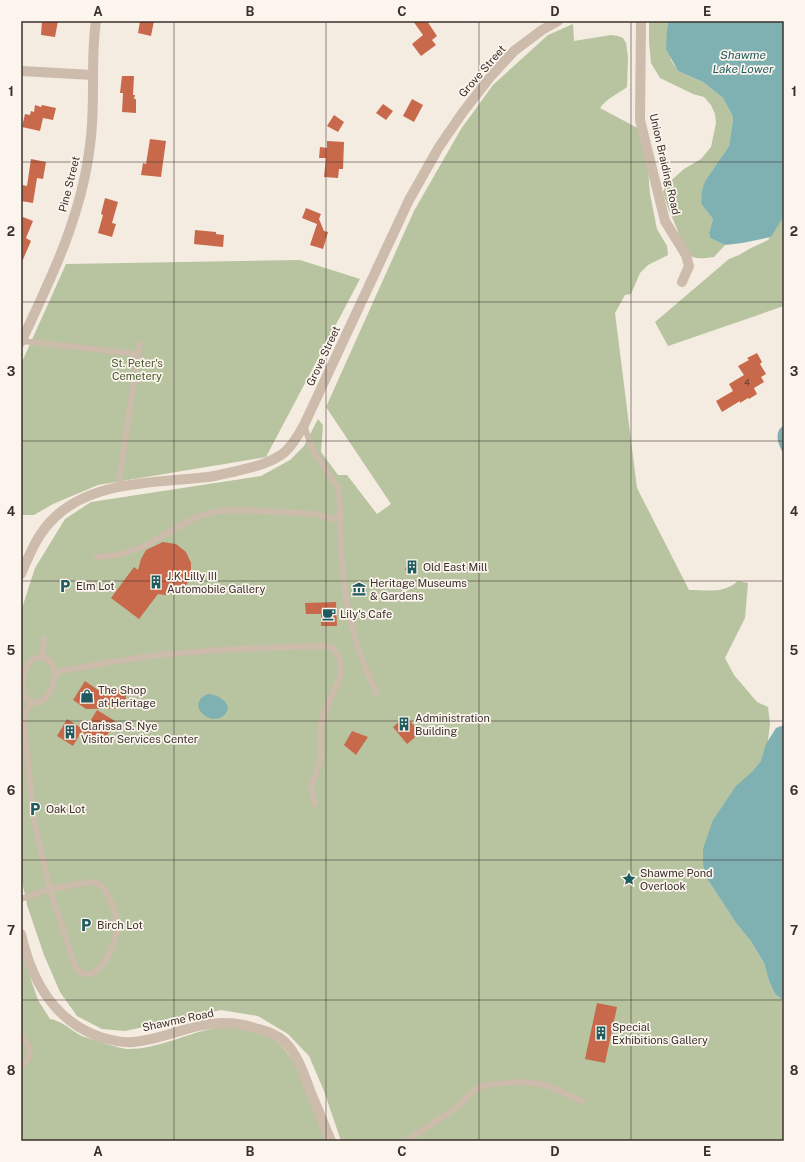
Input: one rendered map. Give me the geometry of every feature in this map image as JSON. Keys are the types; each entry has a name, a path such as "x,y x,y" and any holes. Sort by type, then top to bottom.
{"street":[{"name":"Pine Street","path":"21,342 65,244 87,170 91,144 96,21"},
{"name":"Grove Street","path":"21,574 34,542 54,518 69,505 87,496 118,487 209,477 254,467 273,460 286,451 304,425 409,200 439,147 463,112 514,52 542,30 558,21"},
{"name":"Union Braiding Road","path":"641,21 640,120 665,221 686,255 689,266 682,282"},
{"path":"21,71 93,75"},
{"name":"Shawme Road","path":"21,934 31,967 49,1000 58,1011 74,1024 92,1034 110,1040 132,1042 205,1025 224,1023 241,1024 272,1032 285,1043 300,1066 331,1141"}],"lane":[{"path":"21,342 138,354"},
{"path":"118,487 140,344"},
{"path":"304,425 312,449 339,489 342,567 347,598 354,632 363,662 377,693"},
{"path":"97,557 118,555 142,547 197,517 217,511 244,510 315,514 335,519 340,513"},
{"path":"42,657 44,638"},
{"path":"55,672 158,656 201,652 248,648 327,646 333,648 340,660 340,677 323,715 320,733 321,759 311,784 315,804"},
{"path":"42,657 50,660 54,668 55,672 51,689 45,700 38,703 31,702 26,698 24,692 23,670 31,660 42,657"},
{"path":"21,899 50,889 90,882 94,882 102,886 107,892 115,910 117,928 111,950 102,966 98,970 88,974 78,970 75,966 50,889 33,816 24,722 26,712 31,702"},
{"path":"21,1035 28,1044 30,1050 28,1060 21,1066"},
{"path":"406,1141 456,1108 476,1089 485,1086 519,1082 535,1082 582,1101"}],"green space":[{"path":"649,21 668,21 667,30 671,60 678,71 703,82 723,98 732,115 733,119 729,146 705,181 701,204 713,219 709,233 710,238 725,245 714,257 696,258 680,249 678,231 663,192 666,185 684,169 701,159 711,147 716,123 715,114 711,105 704,97 693,94 660,78 651,63"},
{"name":"Heritage Museums & Gardens","path":"573,24 574,41 611,35 623,38 626,43 628,57 627,87 609,99 600,108 645,132 650,194 657,229 667,246 668,255 648,265 640,273 631,294 625,295 615,313 637,488 689,590 721,590 738,581 748,583 745,618 725,658 734,675 757,702 768,707 770,724 766,756 706,877 736,923 750,940 764,963 769,981 775,994 784,1001 784,1141 341,1141 324,1091 309,1056 288,1034 258,1016 221,1010 125,1031 102,1029 77,1016 60,992 44,955 27,905 21,876 21,611 35,568 65,519 91,502 261,476 290,460 304,446 318,419 323,425 321,452 338,475 347,475 377,514 391,504 326,407 414,211 461,129 493,85 548,35"},
{"path":"784,216 784,306 668,346 655,322 729,259 768,240"},
{"name":"St. Peter's Cemetery","path":"300,260 360,279 266,457 98,485 53,504 34,515 21,515 21,364 66,264"},
{"path":"21,951 38,1000 50,1019 62,1024 82,1036 124,1049 149,1047 211,1029 221,1028 244,1030 272,1038 282,1046 298,1070 327,1141 21,1141"}],"water":[{"name":"Shawme Lake Lower","path":"668,21 784,21 784,216 771,237 725,245 710,238 709,233 713,219 701,204 702,191 705,181 729,146 733,119 723,98 703,82 678,71 666,49"},
{"path":"784,425 784,454 778,443 778,435 779,431"},
{"path":"208,694 221,698 227,705 227,712 223,716 217,719 211,718 201,712 199,703 201,698"},
{"path":"784,725 784,1001 775,994 769,981 764,963 750,940 736,923 706,877 703,864 703,849 713,820 736,786 753,771 761,761 766,744 776,728"}],"building":[{"path":"42,21 58,21 55,37 41,35"},
{"path":"140,21 154,21 151,36 138,33"},
{"path":"413,21 427,21 437,36 432,40 436,45 421,56 412,44 423,35"},
{"path":"122,76 134,76 133,95 135,95 134,99 136,99 136,113 122,112 123,93 120,93"},
{"path":"412,99 423,105 414,122 403,116"},
{"path":"383,104 393,111 386,120 376,113"},
{"path":"35,105 56,108 53,120 43,118 40,131 22,127 25,114 30,115 31,111 34,112"},
{"path":"334,115 344,122 338,132 327,126"},
{"path":"150,139 166,141 161,177 141,175 143,163 146,164"},
{"path":"327,141 344,142 343,169 339,169 338,178 324,177 326,158 319,158 320,147 327,148"},
{"path":"31,159 46,162 43,179 37,178 33,203 21,201 22,185 27,186"},
{"path":"105,198 118,202 112,223 116,224 112,237 98,233 103,215 101,214"},
{"path":"306,208 321,214 319,219 324,231 328,232 323,249 310,245 317,224 302,218"},
{"path":"23,217 33,221 26,238 31,241 21,264 21,222"},
{"path":"195,230 216,232 216,234 224,235 223,247 194,244"},
{"path":"757,353 762,362 760,364 766,374 761,377 764,382 754,388 757,394 740,403 740,401 722,412 716,401 733,391 729,384 744,375 738,366 749,360 747,358"},
{"name":"J.K Lilly III Automobile Gallery","path":"163,542 176,544 186,552 191,563 191,575 187,584 178,592 165,595 158,594 139,619 111,598 134,567 138,570 141,559 146,550"},
{"name":"Old East Mill","path":"408,561 418,564 415,573 405,570"},
{"name":"Lily's Cafe","path":"336,602 337,626 321,626 321,614 306,614 305,603"},
{"path":"85,681 98,690 126,690 126,708 86,709 73,700"},
{"path":"97,710 115,721 102,745 83,733"},
{"name":"Administration Building","path":"406,716 420,733 407,744 393,727"},
{"name":"Clarissa S. Nye Visitor Services Center","path":"67,719 83,729 73,746 57,736"},
{"path":"352,731 368,737 356,755 344,745"},
{"name":"Special Exhibitions Gallery","path":"597,1003 617,1007 605,1063 585,1059"}],"place":[{"name":"Old East Mill","path":"412,567"},
{"name":"J.K Lilly III Automobile Gallery","path":"156,582"},
{"name":"Elm Lot","path":"65,586"},
{"name":"Heritage Museums & Gardens","path":"359,589"},
{"name":"Lily's Cafe","path":"329,614"},
{"name":"The Shop at Heritage","path":"87,696"},
{"name":"Administration Building","path":"404,724"},
{"name":"Clarissa S. Nye Visitor Services Center","path":"70,732"},
{"name":"Oak Lot","path":"35,809"},
{"name":"Shawme Pond Overlook","path":"629,879"},
{"name":"Birch Lot","path":"86,925"},
{"name":"Special Exhibitions Gallery","path":"601,1033"}]}
